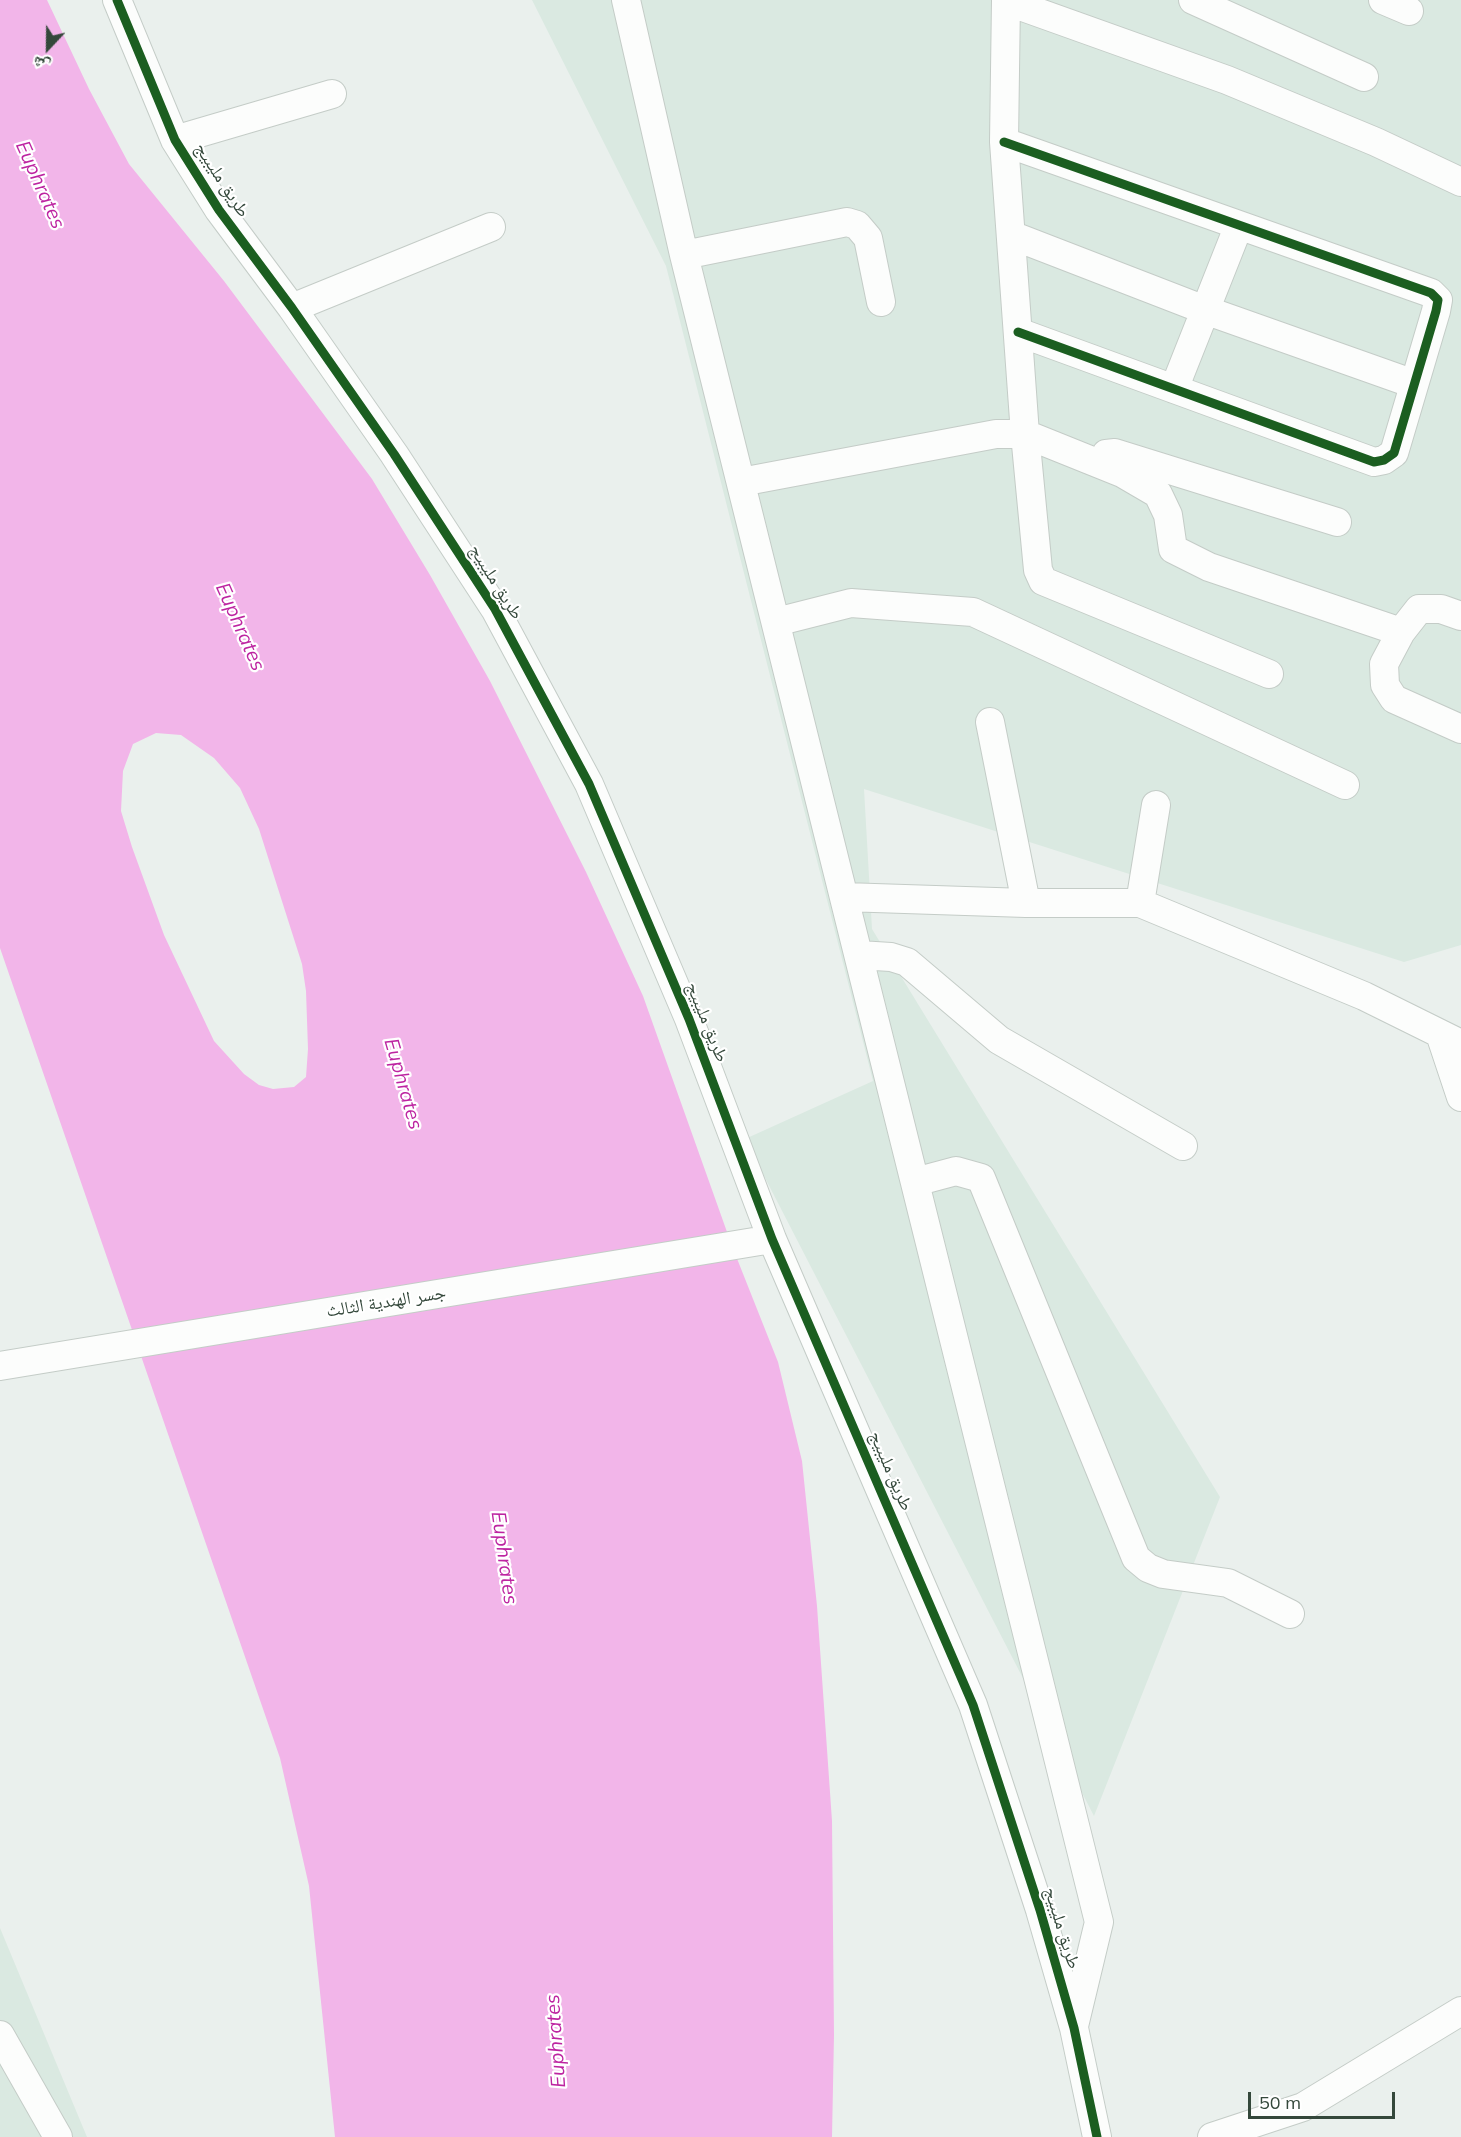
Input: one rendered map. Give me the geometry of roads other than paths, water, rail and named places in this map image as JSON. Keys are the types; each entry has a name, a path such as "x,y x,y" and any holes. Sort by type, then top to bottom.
{"street":[{"name":"طريق مليبيج","path":"117,0 175,140 219,210 292,308 394,454 495,609 589,784 689,1019 772,1239 973,1705 1040,1910 1074,2028 1097,2137"},
{"path":"626,0 684,255 1099,1922 1074,2028"},
{"path":"1269,674 1043,581 1036,562 1004,142 1006,0 1227,80 1376,142 1461,182"},
{"path":"1193,0 1364,77"},
{"path":"1383,0 1409,11"},
{"path":"175,140 332,93"},
{"path":"1004,142 1431,293 1438,300 1394,453 1384,460 1374,462 1018,332"},
{"path":"684,255 847,222 857,225 868,238 881,302"},
{"path":"1174,389 1239,225"},
{"path":"292,308 491,226"},
{"path":"1011,235 1205,309 1414,384"},
{"path":"741,482 996,434 1025,434 1122,472 1158,494 1168,515 1173,549 1209,567 1401,632"},
{"path":"1083,456 1115,453 1337,522"},
{"path":"776,622 851,603 973,612 1345,785"},
{"path":"1461,616 1441,609 1419,609 1401,632 1384,664 1385,685 1394,699 1461,729"},
{"path":"990,723 1026,903"},
{"path":"1140,903 1156,805"},
{"path":"844,897 1026,903 1140,903 1364,996 1451,1039 1461,1097"},
{"path":"859,955 891,957 907,962 999,1040 1183,1146"},
{"path":"915,1182 956,1171 981,1178 1136,1558 1148,1568 1164,1574 1228,1583 1290,1614"},
{"name":"جسر الهندية الثالث","path":"0,1366 772,1239"},
{"path":"1212,2137 1303,2107 1461,2011"},
{"path":"0,2035 58,2137"}],"water":[{"name":"Euphrates","path":"0,0 47,0 89,89 129,164 224,281 372,479 490,681 586,872 643,996 732,1246 778,1362 802,1461 817,1606 832,1821 834,2035 832,2137 335,2137 309,1886 280,1758 0,948","holes":["156,733 181,735 214,758 240,788 259,829 302,964 306,991 308,1049 306,1077 294,1087 273,1089 259,1085 244,1074 214,1041 164,935 132,847 121,811 123,771 133,744"]}]}
